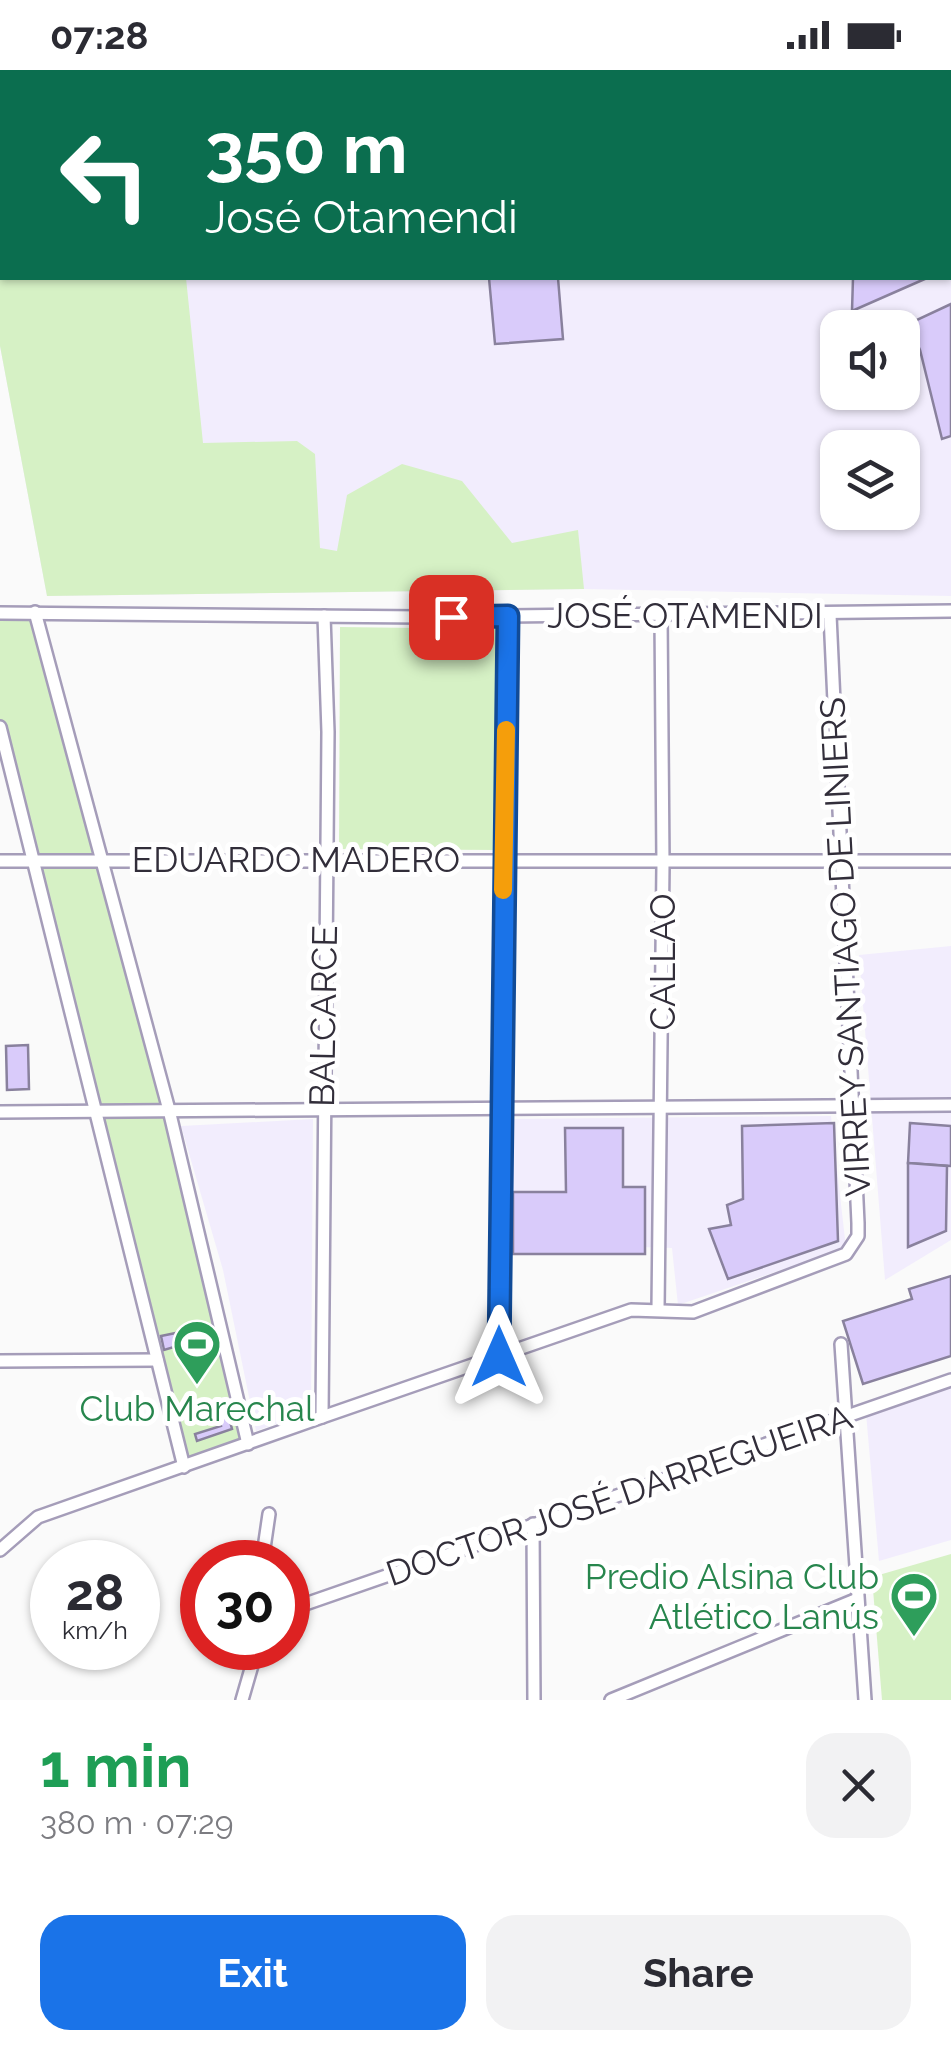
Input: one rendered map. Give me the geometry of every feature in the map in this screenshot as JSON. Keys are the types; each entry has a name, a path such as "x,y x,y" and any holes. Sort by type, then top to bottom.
{"street":[{"name":"JOSÉ OTAMENDI","path":"0,613 660,616 951,611"},
{"path":"35,612 168,1110 248,1444"},
{"name":"VIRREY SANTIAGO DE LINIERS","path":"658,1309 693,1312 828,1263 846,1254 858,1236 830,615"},
{"name":"BALCARCE","path":"322,1418 328,732 324,616"},
{"path":"499,1357 508,616"},
{"name":"CALLAO","path":"658,1309 663,864 660,616"},
{"path":"0,726 184,1467"},
{"name":"EDUARDO MADERO","path":"0,861 951,861"},
{"path":"0,1112 951,1105"},
{"path":"0,1550 38,1517 631,1310 658,1309"},
{"path":"840,1344 865,1700"},
{"path":"0,1361 156,1360"},
{"name":"DOCTOR JOSÉ DARREGUEIRA","path":"310,1602 951,1380"},
{"path":"265,1540 269,1514"},
{"path":"533,1524 534,1700"},
{"path":"612,1700 856,1600"},
{"path":"242,1700 251,1670"}],"shaded area":[{"path":"0,280 951,280 951,596 584,589 47,596 0,346"},
{"path":"951,946 951,1240 885,1280 859,955"},
{"path":"831,1116 846,1248 678,1305 672,1248 504,1243 503,1119"},
{"path":"313,1119 311,1411 256,1431 223,1270 181,1126"},
{"path":"951,1375 951,1540 879,1561 865,1402"}],"green space":[{"path":"0,280 186,280 203,443 297,441 315,454 320,548 337,551 347,495 402,464 462,481 512,543 578,530 584,589 47,596 0,346"},
{"path":"35,612 248,1444 184,1467 0,727 0,613"},
{"path":"340,627 499,629 498,850 339,849"},
{"name":"Predio Alsina Club Atlético Lanús","path":"951,1554 951,1700 882,1700 872,1577"}],"building":[{"path":"489,280 558,280 563,339 495,344"},
{"path":"853,280 922,280 854,310 852,310"},
{"path":"951,304 951,436 942,439 920,350 920,318"},
{"path":"28,1045 29,1089 7,1090 6,1046"},
{"path":"834,1123 838,1241 728,1279 709,1229 731,1225 727,1205 743,1199 742,1126"},
{"path":"910,1123 951,1126 951,1166 908,1163"},
{"path":"565,1128 623,1128 623,1187 645,1187 645,1254 513,1254 513,1192 566,1192"},
{"path":"908,1163 947,1166 946,1231 908,1247"},
{"path":"951,1276 951,1356 863,1384 843,1321 912,1299 909,1289"},
{"path":"205,1327 208,1337 164,1350 161,1336"},
{"path":"227,1410 232,1429 197,1441 195,1434 221,1426 218,1413"}],"slow traffic":[{"path":"503,890 506,730"}],"place":[{"name":"Club Marechal","path":"197,1386"},
{"name":"Predio Alsina Club Atlético Lanús","path":"914,1638"}],"route":[{"path":"451,617 508,616 499,1357"}]}
